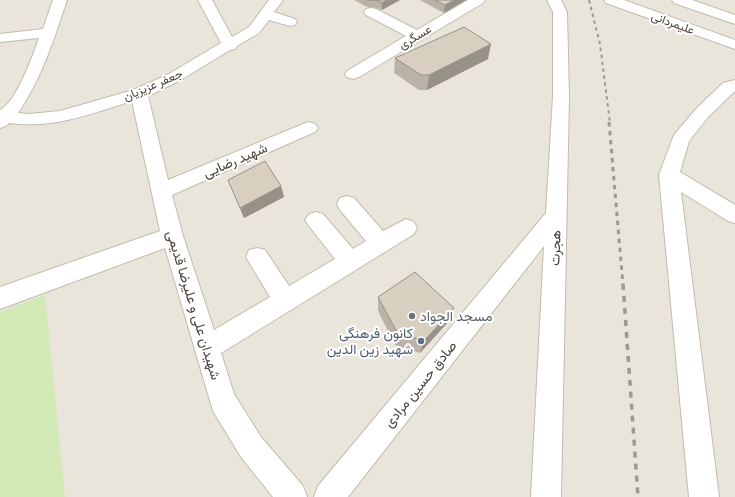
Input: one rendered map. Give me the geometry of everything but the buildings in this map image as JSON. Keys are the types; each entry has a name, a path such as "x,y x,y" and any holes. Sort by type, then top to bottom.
{"street":[{"name":"جعفر عزیزیان","path":"2,118 28,86 60,0"},
{"path":"205,0 230,46"},
{"name":"جعفر عزیزیان","path":"2,118 29,120 61,117 139,94 173,78 230,46 254,30 276,0"},
{"name":"عسگری","path":"353,74 478,0"},
{"name":"هجرت","path":"546,497 561,96 560,12 554,0"},
{"name":"علیمردانی","path":"611,0 735,46"},
{"name":"علیمردانی","path":"647,0 735,31"},
{"path":"679,0 708,5 735,20"},
{"path":"380,12 417,36"},
{"path":"266,14 290,22"},
{"path":"0,38 48,33"},
{"path":"704,497 669,175 680,140 702,113 729,87 735,85"},
{"name":"شهیدان علی و علیرضا قدیمی","path":"139,94 172,236 223,401 251,446 292,497"},
{"name":"شهید رضایی","path":"161,192 309,128"},
{"path":"669,175 735,215"},
{"path":"347,204 381,243"},
{"name":"صادق حسین مرادی","path":"329,497 556,216"},
{"path":"316,220 350,261"},
{"path":"207,348 406,228"},
{"path":"0,298 172,236"},
{"path":"257,257 285,300"}],"shaded area":[{"path":"0,0 735,0 735,497 0,497"}],"green space":[{"path":"45,295 65,497 0,497 0,312"}],"railway":[{"path":"589,0 600,44 610,123"},
{"path":"609,122 623,285"},
{"path":"623,284 638,497"}],"place":[{"name":"مسجد الجواد","path":"412,316"},
{"name":"کانون فرهنگی شهید زین الدین","path":"421,341"}]}
